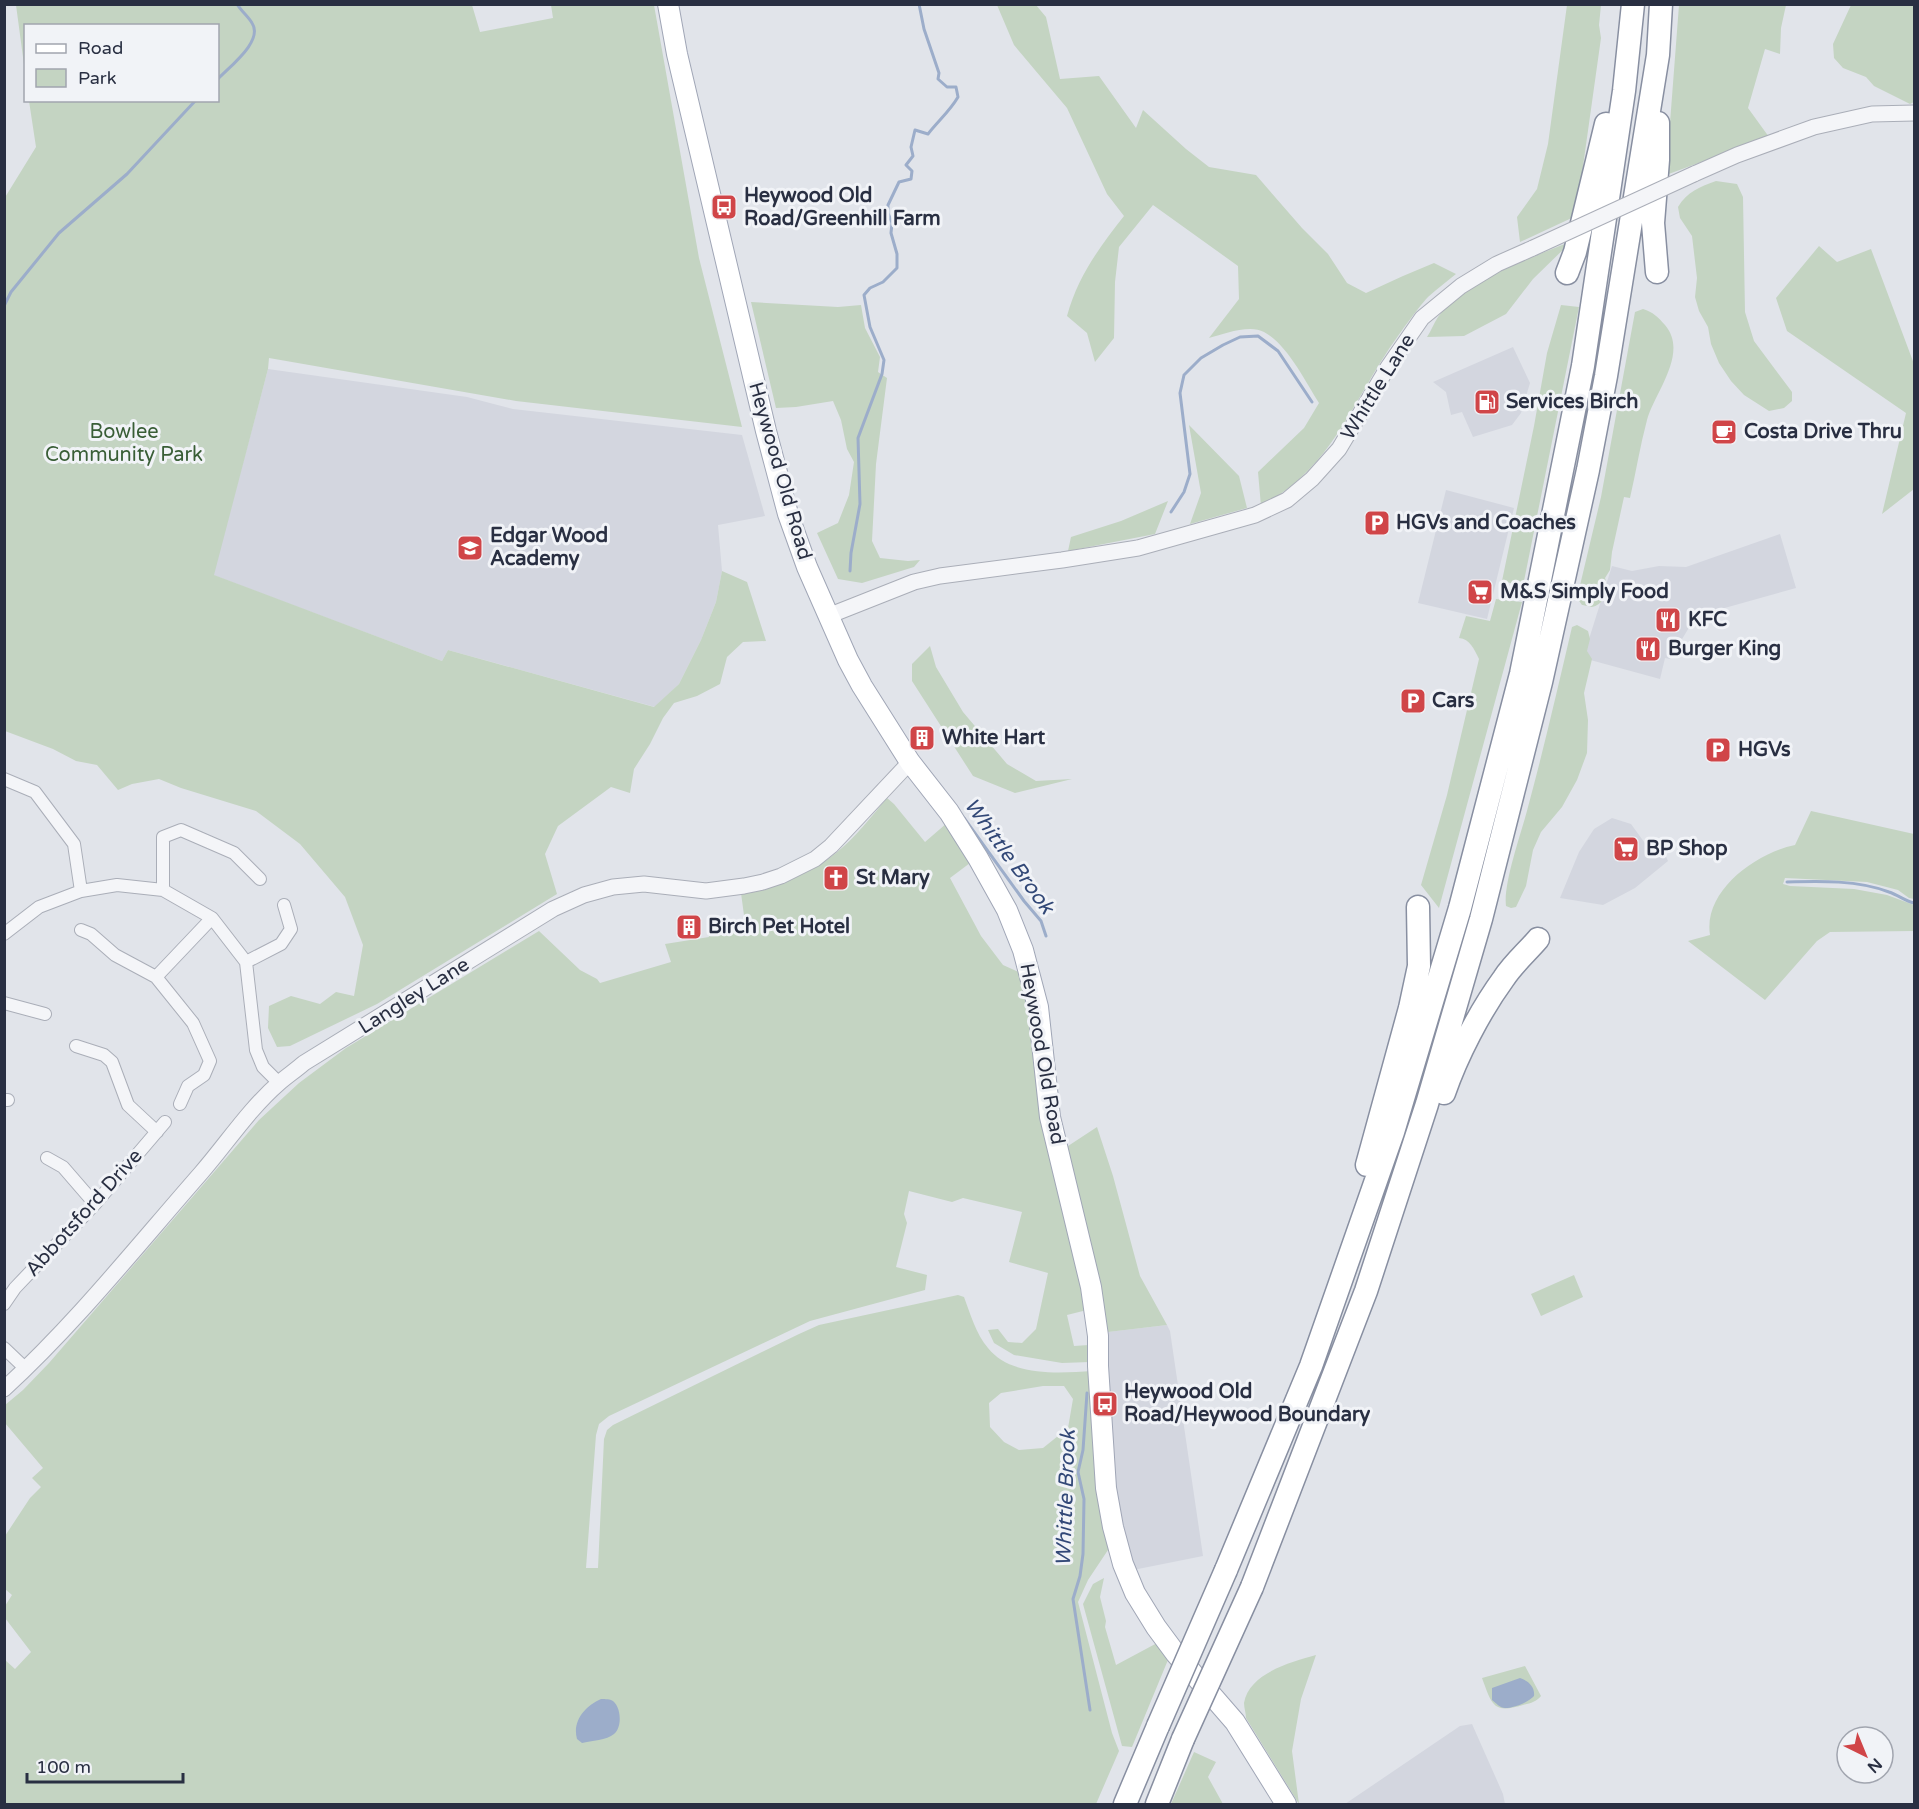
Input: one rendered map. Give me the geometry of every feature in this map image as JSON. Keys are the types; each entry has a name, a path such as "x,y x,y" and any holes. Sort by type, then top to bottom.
{"highway":[{"path":"1125,1804 1311,1366 1393,1132 1460,908 1521,674 1583,366 1624,92 1633,4"},
{"path":"1657,272 1653,223 1658,160 1658,55 1661,4"},
{"path":"1156,1804 1252,1587 1366,1291 1427,1104 1481,919 1541,682 1588,470 1606,376 1658,55"},
{"path":"1567,273 1575,252 1605,126 1624,92"},
{"path":"1311,1366 1410,1008 1419,966 1418,907"},
{"path":"1366,1291 1398,1224 1450,1076 1475,1025 1504,977 1538,939"}],"main road":[{"name":"Heywood Old Road","path":"669,4 677,54 766,431 788,514 807,567 862,686 910,762 950,812 1007,910 1031,977 1038,1008 1050,1117 1091,1287 1098,1336 1106,1488 1123,1564 1135,1593 1156,1627 1176,1654 1229,1714 1286,1804"}],"street":[{"name":"Whittle Lane","path":"828,616 914,582 940,576 1138,548 1255,515 1287,500 1312,479 1339,449 1388,367 1422,318 1461,286 1497,264 1737,155 1814,127 1872,114 1914,113"},
{"name":"Langley Lane","path":"4,1389 26,1369 102,1287 247,1116 279,1083 304,1064 545,915 584,895 613,887 644,884 706,891 763,882 799,868 831,846 910,762"},
{"path":"4,779 35,792 74,844 81,891"},
{"path":"163,890 163,837 181,830 234,853 260,879"},
{"path":"4,934 39,907 81,891 117,885 163,890 212,918 246,962 256,1050 263,1066 279,1083"},
{"path":"246,962 281,944 291,929 284,905"},
{"path":"156,976 212,918"},
{"path":"81,930 91,934 115,955 156,976 193,1023 210,1061 204,1074 188,1086 180,1104"},
{"path":"4,1003 45,1014"},
{"name":"Abbotsford Drive","path":"4,1304 15,1288 95,1204 161,1127 128,1105 112,1062 104,1055 76,1046"},
{"path":"47,1158 63,1167 95,1204"},
{"path":"4,1348 26,1369"}],"shaded area":[{"path":"1513,347 1530,383 1521,413 1512,425 1473,437 1462,412 1451,415 1446,392 1433,382"},
{"name":"Edgar Wood Academy","path":"268,369 467,397 513,409 742,435 765,516 718,525 722,571 716,602 701,640 679,684 655,707 448,650 442,661 213,575"},
{"path":"1446,490 1514,508 1487,619 1418,603"},
{"path":"1780,534 1796,588 1696,616 1670,659 1665,658 1660,679 1583,658 1612,566 1632,571 1659,566 1686,567"},
{"path":"1612,818 1631,824 1647,846 1660,844 1668,861 1635,888 1603,905 1560,898 1579,852 1594,829"},
{"path":"1167,1325 1170,1331 1203,1556 1133,1570 1109,1456 1106,1398 1108,1332"},
{"path":"1472,1724 1503,1794 1505,1804 1345,1804 1460,1726"}],"green space":[{"name":"Bowlee Community Park","path":"16,5 472,5 480,32 553,18 551,5 654,5 699,258 742,427 516,401 269,358 214,575 442,661 448,650 654,707 679,684 701,640 716,602 722,571 747,582 766,641 743,642 727,657 720,684 697,696 674,703 634,769 630,793 611,787 558,826 545,854 557,894 377,1004 290,1046 277,1047 268,1028 269,1006 291,996 320,1004 336,992 354,996 363,945 345,897 300,844 256,811 159,779 132,784 118,790 97,765 76,761 53,749 5,731 4,199 36,147 29,102 219,102 219,24 24,24 24,65"},
{"path":"997,5 1036,5 1046,17 1060,79 1099,76 1136,128 1143,110 1209,167 1256,175 1328,254 1347,283 1366,293 1434,263 1456,274 1428,297 1407,324 1387,352 1348,418 1320,457 1284,492 1261,506 1258,472 1304,428 1319,403 1288,354 1264,332 1244,329 1209,338 1239,299 1238,266 1153,205 1119,247 1115,282 1114,338 1095,362 1087,333 1067,316 1083,275 1124,216 1107,194 1067,108 1014,45"},
{"path":"1567,5 1601,5 1599,25 1601,38 1576,216 1520,242 1517,217 1537,189 1548,144"},
{"path":"1679,5 1786,5 1781,28 1780,54 1765,49 1748,108 1769,137 1666,175"},
{"path":"1851,5 1914,5 1914,102 1910,104 1874,86 1866,77 1843,68 1834,58 1833,44"},
{"path":"1716,181 1737,184 1743,197 1745,312 1754,341 1792,392 1792,401 1784,408 1769,411 1744,395 1731,381 1719,363 1711,344 1708,327 1699,311 1695,297 1697,278 1692,236 1680,218 1678,207 1685,197 1704,185"},
{"path":"1572,241 1533,279 1506,314 1464,336 1427,337 1438,317 1451,304 1482,281"},
{"path":"1819,246 1837,262 1871,249 1914,364 1914,489 1882,514 1906,413 1787,331 1776,298"},
{"path":"751,302 838,307 861,305 865,328 880,357 878,372 887,378 876,464 872,541 880,558 920,560 914,567 862,583 838,579 817,533 838,523 849,495 854,462 847,449 841,420 833,401 776,408"},
{"path":"1561,305 1579,307 1523,586 1502,581 1547,353"},
{"path":"1643,309 1658,317 1665,325 1671,336 1672,360 1647,420 1630,498 1624,497 1610,570 1605,578 1605,595 1600,603 1592,607 1582,605 1577,598 1601,497 1635,312"},
{"path":"1189,425 1239,476 1247,508 1190,524 1201,493"},
{"path":"1168,501 1155,534 1068,551 1071,537 1121,521"},
{"path":"1496,599 1522,602 1439,908 1421,885 1447,795 1479,659 1469,642 1459,638 1466,616 1490,621"},
{"path":"1577,625 1588,631 1590,639 1587,651 1592,659 1584,693 1588,720 1587,753 1577,780 1562,807 1541,832 1533,850 1526,886 1516,907 1511,908 1506,906 1510,871 1540,762 1572,627"},
{"path":"930,646 936,667 963,712 1007,764 1036,781 1072,779 1015,793 973,776 912,681 912,664"},
{"path":"887,798 925,842 947,823 970,863 950,878 981,936 1003,965 1021,973 1031,1014 1087,1310 1067,1315 1074,1346 1089,1345 1090,1362 1062,1363 1014,1355 994,1343 988,1330 998,1329 1008,1342 1022,1343 1036,1329 1048,1273 1009,1262 1022,1212 963,1198 952,1202 909,1191 904,1214 907,1223 896,1267 927,1275 925,1290 810,1321 609,1416 599,1424 596,1435 586,1568 598,1568 604,1439 607,1430 613,1425 819,1325 958,1295 964,1297 980,1336 988,1348 1009,1364 1036,1371 1092,1371 1110,1547 1088,1580 1078,1602 1112,1733 1119,1751 1096,1804 5,1804 4,1659 15,1669 31,1652 5,1618 5,1606 12,1595 5,1589 5,1536 30,1498 41,1487 32,1478 43,1468 5,1423 5,1405 49,1363 259,1120 299,1083 346,1048 539,931 580,970 600,983 671,962 665,944 709,937 708,930 719,928 718,922 726,921 727,929 738,928 739,932 746,930 741,893 791,879 826,861 850,841","holes":["1043,1386 1064,1386 1073,1399 1068,1428 1043,1448 1019,1450 1004,1442 990,1427 989,1403 1001,1393"]},
{"path":"1811,811 1914,834 1914,899 1898,890 1867,882 1785,878 1783,884 1854,889 1887,895 1914,905 1914,931 1830,932 1817,941 1765,1000 1688,941 1710,935 1710,919 1715,904 1724,889 1749,865 1780,849 1795,845"},
{"path":"1097,1127 1140,1276 1167,1325 1108,1332 1065,1148"},
{"path":"1574,1275 1583,1297 1541,1316 1531,1294"},
{"path":"1104,1578 1100,1597 1106,1621 1105,1627 1116,1665 1159,1642 1170,1655 1132,1747 1122,1746 1083,1604 1093,1584"},
{"path":"1316,1655 1301,1699 1292,1751 1299,1804 1246,1718 1244,1703 1254,1684 1262,1676 1284,1665"},
{"path":"1525,1666 1541,1696 1533,1702 1513,1708 1499,1708 1491,1701 1482,1678"},
{"path":"1194,1752 1216,1762 1208,1777 1223,1804 1171,1804"}],"water":[{"path":"1520,1678 1532,1687 1534,1696 1532,1698 1517,1706 1505,1708 1492,1700 1492,1688"},
{"path":"601,1699 610,1700 617,1706 620,1721 617,1731 607,1738 582,1743 577,1739 578,1720 585,1710"}],"waterway":[{"path":"219,78 244,53 253,38 252,23 237,4"},
{"name":"Whittle Brook","path":"850,571 860,504 858,438 882,374 884,360 870,327 864,295 870,288 883,282 897,268 897,254 891,233 892,223 888,205 899,182 911,179 912,171 906,165 913,156 911,147 915,130 928,134 958,97 956,87 947,87 938,79 939,73 924,29 919,4"},
{"path":"4,306 11,292 59,233 127,174 194,102"},
{"path":"1171,512 1184,492 1190,474 1180,393 1184,375 1201,358 1240,337 1258,336 1278,351 1312,402"},
{"name":"Whittle Brook","path":"964,818 1041,921 1046,936"},
{"path":"1787,882 1865,885 1914,903"},
{"name":"Whittle Brook","path":"1087,1393 1083,1450 1078,1472 1084,1499 1083,1554 1080,1576 1073,1599 1090,1710"}],"place":[{"name":"Heywood Old Road/Greenhill Farm","path":"724,207"},
{"name":"Services Birch","path":"1487,402"},
{"name":"Costa Drive Thru","path":"1724,432"},
{"name":"HGVs and Coaches","path":"1377,523"},
{"name":"Edgar Wood Academy","path":"470,548"},
{"name":"M&S Simply Food","path":"1480,592"},
{"name":"KFC","path":"1668,620"},
{"name":"Burger King","path":"1648,649"},
{"name":"Cars","path":"1413,701"},
{"name":"White Hart","path":"922,738"},
{"name":"HGVs","path":"1718,750"},
{"name":"BP Shop","path":"1626,849"},
{"name":"St Mary","path":"836,878"},
{"name":"Birch Pet Hotel","path":"689,927"},
{"name":"Heywood Old Road/Heywood Boundary","path":"1105,1404"}]}
